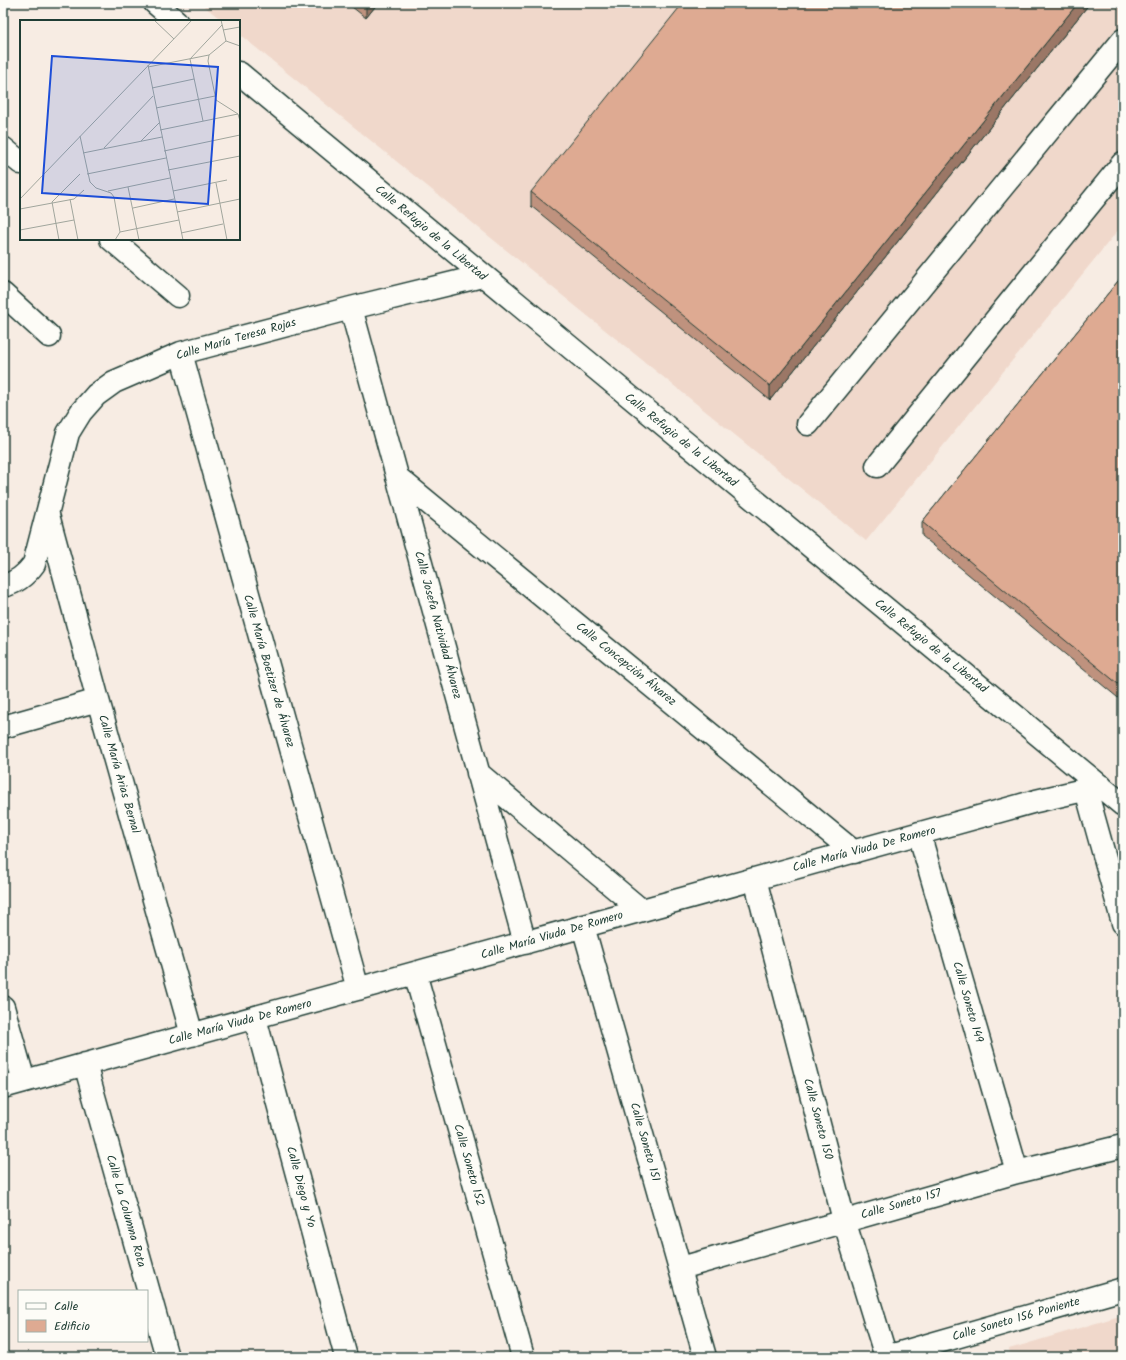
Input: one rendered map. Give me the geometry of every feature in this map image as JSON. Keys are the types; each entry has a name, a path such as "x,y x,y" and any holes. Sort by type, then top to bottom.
{"street":[{"path":"155,3 175,20"},
{"path":"808,424 1123,40"},
{"name":"Calle Refugio de la Libertad","path":"240,74 1094,788 1123,805"},
{"path":"3,148 20,162"},
{"path":"878,466 1123,163"},
{"path":"112,240 178,296"},
{"name":"Calle María Teresa Rojas","path":"3,586 16,581 28,573 34,564 68,433 82,412 96,396 114,382 181,353 351,308 482,276"},
{"path":"3,294 49,336"},
{"name":"Calle Josefa Natividad Álvarez","path":"351,308 525,943"},
{"name":"Calle María Boetizer de Álvarez","path":"181,353 358,989"},
{"name":"Calle Concepción Álvarez","path":"397,477 854,852"},
{"name":"Calle María Arias Bernal","path":"47,512 192,1035"},
{"path":"3,727 98,700"},
{"path":"478,773 641,910"},
{"path":"1094,788 1123,923"},
{"name":"Calle María Viuda De Romero","path":"3,1087 919,833 1036,801 1094,788"},
{"name":"Calle Soneto 149","path":"919,833 1017,1172"},
{"name":"Calle Soneto 150","path":"755,879 844,1220 886,1357"},
{"name":"Calle Soneto 151","path":"583,926 705,1357"},
{"name":"Calle Soneto 152","path":"415,973 523,1357"},
{"path":"3,1007 24,1081"},
{"name":"Calle Diego y Yo","path":"255,1018 346,1357"},
{"name":"Calle La Columna Rota","path":"86,1064 167,1357"},
{"name":"Calle Soneto 157","path":"681,1268 844,1220 1017,1172 1123,1146"},
{"name":"Calle Soneto 156 Poniente","path":"886,1357 1123,1289"}],"shaded area":[{"path":"200,3 1123,3 1123,224 866,541 240,35 240,20 222,20"},
{"path":"1123,1315 1123,1357 1011,1357 1009,1349"}],"building":[{"path":"683,3 1078,3 770,386 531,192"},
{"path":"1123,275 1123,688 922,522"}]}
